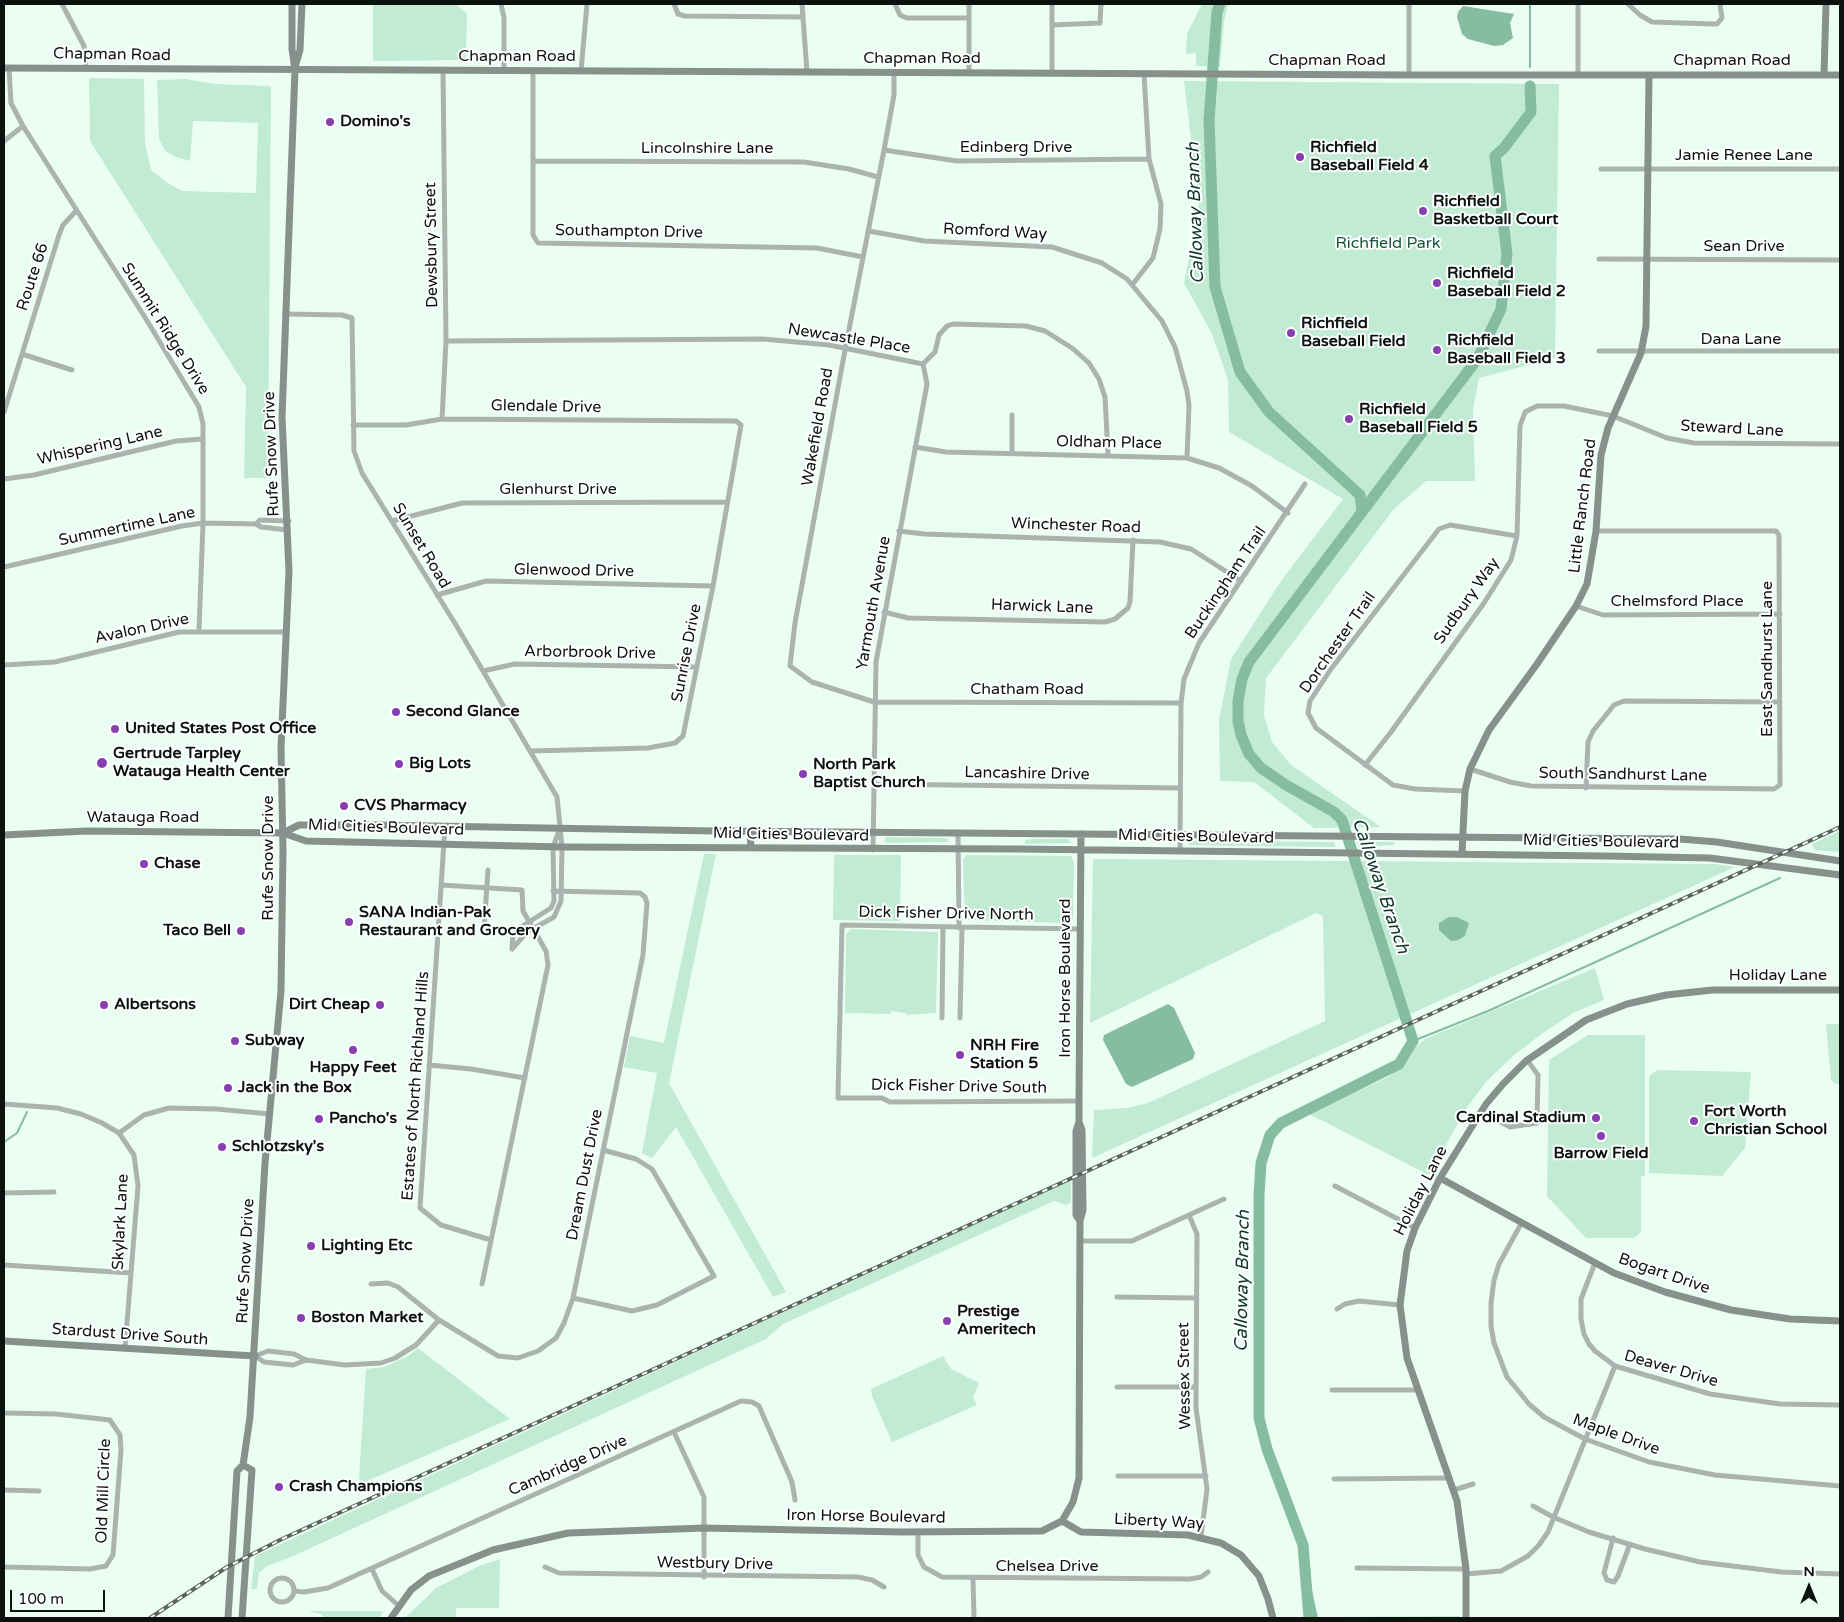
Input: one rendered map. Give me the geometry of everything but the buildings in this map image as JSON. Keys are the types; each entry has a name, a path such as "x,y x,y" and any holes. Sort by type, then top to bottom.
{"street":[{"path":"62,4 84,46 86,68"},
{"name":"Rufe Snow Drive","path":"228,1618 237,1471 243,1465 250,1417 265,1163 281,991 282,735 287,632 289,520 282,417 284,314 291,200 295,70 292,49 292,4"},
{"name":"Rufe Snow Drive","path":"295,70 300,50 302,4"},
{"path":"501,4 504,18 504,70"},
{"path":"580,71 587,4"},
{"path":"674,4 678,14 685,16 803,17"},
{"path":"802,4 807,72"},
{"path":"895,4 900,15 907,18 969,18"},
{"path":"969,4 969,72"},
{"path":"1052,4 1052,74"},
{"path":"1052,25 1100,24 1101,4"},
{"path":"1409,4 1409,75"},
{"path":"1578,4 1578,75"},
{"path":"1628,4 1640,15 1652,22 1705,24 1720,22 1720,4"},
{"path":"1824,75 1826,4"},
{"name":"Chapman Road","path":"6,68 969,72 1052,74 1840,75"},
{"name":"Summit Ridge Drive","path":"6,68 12,103 23,126 199,407 203,439 203,523 199,630"},
{"name":"Dewsbury Street","path":"442,419 446,341 443,70"},
{"name":"Southampton Drive","path":"533,70 533,234 538,243 817,248 863,256"},
{"name":"Wakefield Road","path":"874,702 812,682 790,666 845,350 894,95 894,73"},
{"path":"1132,285 1153,258 1160,229 1161,204 1149,159 1144,74"},
{"name":"Little Ranch Road","path":"1462,853 1464,792 1470,769 1489,730 1576,606 1587,584 1596,531 1599,467 1613,416 1641,353 1646,326 1649,75"},
{"path":"4,141 23,126"},
{"name":"Edinberg Drive","path":"884,150 956,161 1149,159"},
{"name":"Lincolnshire Lane","path":"533,161 804,162 849,169 878,177"},
{"name":"Jamie Renee Lane","path":"1601,170 1840,169"},
{"name":"Route 66","path":"4,412 63,225 76,211"},
{"name":"Romford Way","path":"869,231 924,241 1052,247 1102,263 1127,279 1162,321 1177,354 1189,405 1187,458"},
{"name":"Sean Drive","path":"1599,259 1840,260"},
{"name":"Sunset Road","path":"284,314 342,315 352,318 354,451 362,473 483,670 557,797 562,848 562,901 554,917 532,930 512,950 513,935 527,922"},
{"name":"Newcastle Place","path":"446,341 763,340 829,345 845,350 923,364 934,352 939,336 947,326 953,324 1026,326 1045,331 1072,348 1089,363 1099,379 1105,397 1108,454"},
{"name":"Dana Lane","path":"1599,351 1641,353 1840,352"},
{"path":"22,354 72,370"},
{"name":"Yarmouth Avenue","path":"873,850 876,662 927,384 923,364"},
{"name":"Steward Lane","path":"1537,406 1564,406 1613,416 1682,442 1762,445 1840,444"},
{"name":"Sudbury Way","path":"1365,765 1391,732 1503,576 1515,551 1520,420 1525,412 1537,406"},
{"path":"1012,415 1012,453"},
{"name":"Glendale Drive","path":"353,424 406,424 442,419 738,422"},
{"name":"Sunrise Drive","path":"531,751 648,748 680,740 686,725 742,429 738,422"},
{"name":"Whispering Lane","path":"4,479 34,475 176,441 203,439"},
{"name":"Oldham Place","path":"915,447 946,452 1108,454 1187,458 1228,473 1252,486 1288,513"},
{"name":"Buckingham Trail","path":"1180,851 1181,703 1184,679 1199,643 1306,484"},
{"name":"Glenhurst Drive","path":"392,521 462,503 727,502"},
{"name":"Summertime Lane","path":"256,524 260,520 289,520"},
{"name":"Summertime Lane","path":"4,567 182,526 203,523 256,524 261,527 288,530"},
{"name":"Dorchester Trail","path":"1464,792 1415,790 1393,785 1316,728 1308,713 1314,694 1439,529 1450,525 1517,536"},
{"name":"Winchester Road","path":"899,531 924,534 1160,542 1190,548 1241,581"},
{"name":"East Sandhurst Lane","path":"1596,531 1776,531 1780,542 1780,785 1777,788"},
{"name":"Harwick Lane","path":"884,612 908,618 1105,622 1115,620 1128,608 1130,602 1133,540"},
{"name":"Glenwood Drive","path":"437,595 486,582 713,586"},
{"name":"Chelmsford Place","path":"1576,606 1603,615 1780,614"},
{"name":"Avalon Drive","path":"4,665 55,662 134,641 199,630 287,632"},
{"name":"Arborbrook Drive","path":"483,670 516,664 696,667"},
{"path":"1586,788 1588,742 1593,731 1614,705 1624,701 1780,702"},
{"name":"Chatham Road","path":"874,702 1181,703"},
{"name":"South Sandhurst Lane","path":"1470,769 1510,782 1531,786 1586,788 1777,788"},
{"name":"Lancashire Drive","path":"873,784 1180,788"},
{"name":"Mid Cities Boulevard","path":"283,832 298,825 1680,839 1717,842 1840,861"},
{"name":"Estates of North Richland Hills","path":"445,826 420,1208 441,1225 491,1240"},
{"path":"527,922 551,908 554,901 553,847 560,829"},
{"name":"Watauga Road","path":"4,835 87,831 283,832"},
{"path":"750,831 751,848"},
{"name":"Mid Cities Boulevard","path":"283,832 306,841 562,848 1462,853 1710,858 1840,875"},
{"path":"958,832 960,1018"},
{"name":"Iron Horse Boulevard","path":"391,1618 411,1590 429,1576 493,1550 526,1541 592,1531 704,1528 918,1532 1042,1531 1062,1521 1073,1502 1079,1478 1080,1221 1076,1215 1076,1131 1079,1122 1081,834"},
{"path":"484,929 488,870"},
{"path":"441,885 522,890 523,911 527,922 546,951 548,965 482,1284"},
{"name":"Dream Dust Drive","path":"371,1284 388,1282 398,1287 439,1320 498,1356 518,1358 538,1351 556,1338 574,1298 643,955 647,903 645,897 640,893 553,891"},
{"name":"Dick Fisher Drive North","path":"838,1098 842,925 1080,929"},
{"path":"942,1018 943,927"},
{"name":"Holiday Lane","path":"1466,1618 1466,1571 1459,1513 1454,1490 1408,1358 1400,1305 1407,1251 1414,1228 1440,1178 1486,1104 1527,1060 1586,1020 1618,1007 1666,995 1712,990 1840,990"},
{"path":"1499,1120 1510,1127 1537,1123 1538,1075 1527,1060"},
{"path":"429,1065 471,1069 524,1078"},
{"name":"Dick Fisher Drive South","path":"838,1098 882,1098 890,1102 1079,1101"},
{"name":"Skylark Lane","path":"4,1104 72,1111 102,1123 119,1133 134,1155 138,1186 125,1348"},
{"path":"119,1133 144,1115 169,1108 216,1109 270,1114"},
{"path":"574,1298 632,1311 657,1305 714,1276 652,1170 636,1159 603,1150"},
{"name":"Bogart Drive","path":"1440,1178 1594,1263 1614,1273 1665,1292 1731,1310 1790,1319 1840,1321"},
{"path":"1335,1186 1414,1228"},
{"path":"4,1193 54,1192"},
{"path":"1080,1241 1132,1241 1224,1199"},
{"name":"Wessex Street","path":"1189,1215 1197,1234 1197,1430 1207,1489 1201,1537"},
{"name":"Maple Drive","path":"1522,1222 1500,1264 1494,1280 1490,1303 1494,1343 1507,1377 1529,1404 1564,1430 1649,1462 1688,1471 1840,1486"},
{"name":"Deaver Drive","path":"1594,1263 1580,1299 1584,1334 1595,1352 1615,1366 1710,1394 1780,1404 1840,1405"},
{"path":"4,1265 131,1273"},
{"path":"1117,1297 1196,1298"},
{"path":"1337,1309 1345,1304 1359,1301 1400,1305"},
{"path":"255,1356 268,1351 294,1354 306,1360 345,1365 381,1363 411,1348 439,1320"},
{"name":"Stardust Drive South","path":"4,1341 255,1356"},
{"path":"255,1356 264,1362 293,1364 306,1360"},
{"path":"1357,1568 1501,1571 1528,1556 1548,1532 1615,1366"},
{"path":"1117,1387 1196,1387"},
{"path":"1332,1390 1418,1390"},
{"name":"Cambridge Drive","path":"294,1591 304,1592 328,1588 741,1401 752,1402 759,1406 792,1482 795,1500"},
{"name":"Old Mill Circle","path":"4,1413 56,1414 110,1420 120,1435 121,1450 112,1561 106,1566 90,1569 4,1567"},
{"path":"674,1432 704,1497 704,1576"},
{"path":"242,1618 252,1470 243,1465"},
{"path":"1118,1476 1206,1476"},
{"path":"1334,1479 1450,1478"},
{"path":"1454,1490 1473,1484"},
{"path":"4,1490 39,1491"},
{"path":"1533,1506 1554,1518 1630,1544 1700,1562 1731,1567 1840,1574"},
{"name":"Liberty Way","path":"1062,1521 1081,1532 1201,1537 1221,1543 1240,1555 1253,1568 1263,1585 1273,1618"},
{"name":"Chelsea Drive","path":"918,1532 918,1555 924,1567 942,1578 1190,1579 1201,1578 1208,1572"},
{"path":"1613,1538 1604,1574 1607,1580 1614,1582 1618,1576 1630,1544"},
{"name":"Westbury Drive","path":"545,1567 559,1574 858,1577 872,1580 884,1587"},
{"path":"372,1569 382,1591 399,1606"},
{"name":"Cambridge Drive","path":"282,1578 291,1582 294,1591 288,1600 282,1602 272,1598 270,1588 273,1581 282,1578"},
{"path":"973,1579 974,1618"}],"green space":[{"path":"373,4 456,4 467,14 466,60 373,61"},
{"path":"1202,4 1228,4 1224,22 1220,67 1196,66 1196,53 1186,54 1187,34"},
{"path":"89,78 144,79 145,143 151,170 166,182 182,191 256,193 258,123 193,121 190,161 176,157 165,151 159,139 157,80 185,79 216,84 271,86 268,478 244,478 246,387 90,141"},
{"name":"Richfield Park","path":"1184,81 1559,84 1555,358 1479,378 1473,410 1475,481 1426,481 1394,509 1266,678 1264,715 1272,742 1291,765 1381,827 1314,828 1254,782 1220,781 1219,720 1231,659 1281,581 1343,499 1229,432 1228,380 1212,334 1184,283 1199,204"},
{"path":"1840,831 1840,852 1815,850 1812,844"},
{"path":"886,837 943,838 948,839 948,842 888,843 884,842"},
{"path":"1069,839 1071,843 1025,844 1025,840"},
{"path":"1188,841 1334,842 1336,847 1189,845"},
{"path":"1357,842 1394,842 1394,845 1359,847"},
{"path":"704,854 716,854 669,1083 786,1292 773,1297 676,1127 652,1158 642,1153 657,1073 624,1067 630,1036 664,1043"},
{"path":"834,855 901,855 900,921 833,920"},
{"path":"966,855 1071,856 1074,862 1073,918 1066,923 965,920 963,860"},
{"path":"1093,859 1715,864 1735,867 1092,1158 1094,1110 1127,1108 1148,1103 1325,1021 1323,916 1316,913 1090,1023"},
{"path":"851,929 938,932 936,1013 907,1015 891,1011 891,1014 845,1013 846,934"},
{"path":"1595,968 1604,1000 1573,1013 1543,1033 1514,1055 1486,1082 1466,1109 1429,1175 1309,1114 1386,1078 1405,1065 1416,1047 1425,1039"},
{"path":"1826,1024 1840,1024 1840,1084 1835,1084 1831,1080"},
{"name":"Cardinal Stadium","path":"1588,1035 1645,1035 1645,1176 1641,1176 1641,1232 1634,1238 1586,1238 1547,1196 1549,1060"},
{"path":"1657,1070 1751,1072 1745,1148 1722,1176 1649,1173 1649,1076"},
{"path":"1071,1180 1071,1202 1066,1205 1054,1201 783,1324 766,1339 291,1557 267,1566 259,1573 257,1589 251,1589 255,1556"},
{"path":"418,1348 510,1419 360,1484 366,1369 384,1367 408,1356"},
{"path":"943,1356 951,1369 979,1383 973,1397 977,1405 892,1442 872,1396 871,1389"},
{"path":"500,1559 499,1608 456,1608 456,1618 405,1618 436,1588 479,1566"},
{"path":"308,1611 383,1611 380,1618 323,1618 321,1614"},
{"path":"1459,1616 1459,1618 1319,1618 1329,1617"}],"shaded area":[{"path":"1463,6 1514,14 1510,23 1513,38 1503,45 1494,46 1468,39 1462,34 1457,17 1458,12"},
{"path":"1449,917 1457,917 1469,923 1465,936 1451,941 1439,930 1439,923"},
{"path":"1168,1004 1174,1008 1195,1053 1193,1059 1132,1087 1126,1084 1103,1040 1104,1035"},
{"path":"1302,1581 1310,1581 1318,1618 1305,1618"}],"waterway":[{"name":"Calloway Branch","path":"1220,4 1217,12 1209,120 1215,287 1240,372 1269,412 1360,495 1362,512"},
{"path":"1530,4 1530,67"},
{"name":"Calloway Branch","path":"1309,1618 1303,1545 1267,1449 1259,1418 1259,1195 1261,1163 1270,1135 1281,1123 1399,1064 1413,1041 1342,820 1334,812 1286,785 1261,768 1249,754 1241,735 1238,721 1238,701 1242,679 1249,662 1478,358 1501,309 1507,254 1495,156 1504,148 1531,112 1530,86"},
{"path":"1413,1041 1488,1011 1780,878"},
{"path":"4,1142 17,1133 27,1112"}],"railway":[{"path":"150,1618 227,1567 282,1539 1840,827"}],"place":[{"name":"Domino's","path":"330,122"},
{"name":"Richfield Baseball Field 4","path":"1300,157"},
{"name":"Richfield Basketball Court","path":"1423,211"},
{"name":"Richfield Baseball Field 2","path":"1437,283"},
{"name":"Richfield Baseball Field","path":"1291,333"},
{"name":"Richfield Baseball Field 3","path":"1437,350"},
{"name":"Richfield Baseball Field 5","path":"1349,419"},
{"name":"Second Glance","path":"396,712"},
{"name":"United States Post Office","path":"115,729"},
{"name":"Gertrude Tarpley Watauga Health Center","path":"102,763"},
{"name":"Big Lots","path":"399,764"},
{"name":"North Park Baptist Church","path":"803,774"},
{"name":"CVS Pharmacy","path":"344,806"},
{"name":"Chase","path":"144,864"},
{"name":"SANA Indian-Pak Restaurant and Grocery","path":"349,922"},
{"name":"Taco Bell","path":"241,931"},
{"name":"Albertsons","path":"104,1005"},
{"name":"Dirt Cheap","path":"380,1005"},
{"name":"Subway","path":"235,1041"},
{"name":"Happy Feet","path":"353,1050"},
{"name":"NRH Fire Station 5","path":"960,1055"},
{"name":"Jack in the Box","path":"228,1088"},
{"name":"Cardinal Stadium","path":"1596,1118"},
{"name":"Pancho's","path":"319,1119"},
{"name":"Fort Worth Christian School","path":"1694,1121"},
{"name":"Barrow Field","path":"1601,1136"},
{"name":"Schlotzsky's","path":"222,1147"},
{"name":"Lighting Etc","path":"311,1246"},
{"name":"Boston Market","path":"301,1318"},
{"name":"Prestige Ameritech","path":"947,1321"},
{"name":"Crash Champions","path":"279,1487"}]}
